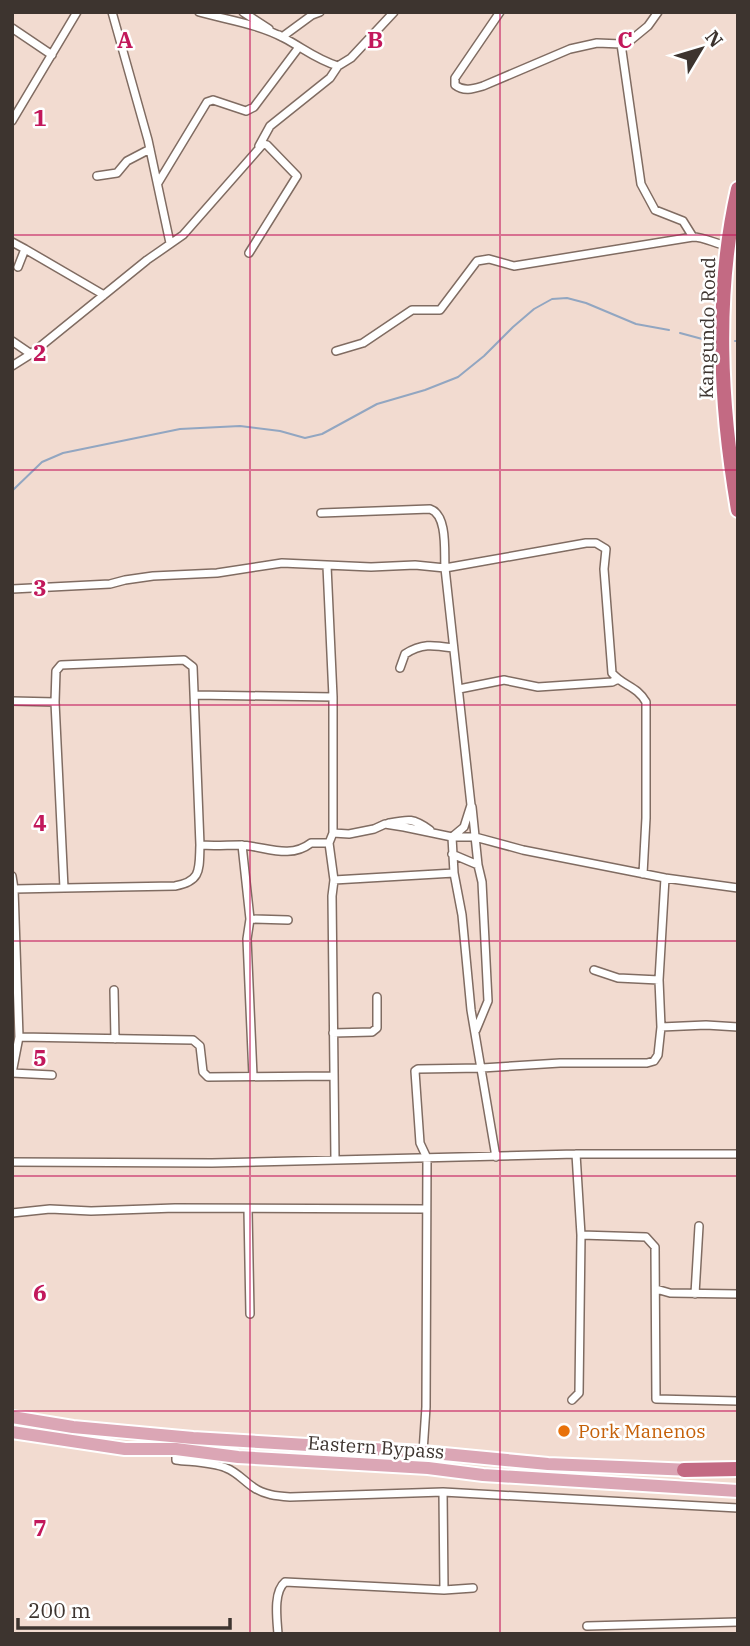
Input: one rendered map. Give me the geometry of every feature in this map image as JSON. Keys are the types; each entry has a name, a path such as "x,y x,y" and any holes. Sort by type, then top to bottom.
{"highway":[{"name":"Kangundo Road","path":"738,189 728,246 721,367 738,510"},
{"path":"684,1470 738,1472"}],"main road":[{"name":"Eastern Bypass","path":"12,1417 73,1427 180,1437 423,1452 548,1464 684,1470"},
{"name":"Eastern Bypass","path":"12,1432 125,1449 176,1449 238,1457 738,1491"},
{"path":"398,1451 398,1467"}],"street":[{"path":"12,121 77,12"},
{"path":"112,12 150,149 170,243"},
{"path":"198,12 256,27 282,37"},
{"path":"243,12 322,62 338,66"},
{"path":"282,37 320,12"},
{"path":"379,12 387,21"},
{"path":"12,366 31,354 183,234 258,147 270,126 330,79 338,66 351,58 394,12"},
{"path":"500,12 455,78 455,85 460,89 483,86 570,49 597,43 621,44 649,26 658,12"},
{"path":"12,28 52,55"},
{"path":"621,44 641,184 655,210 683,221 693,237"},
{"path":"158,184 207,102 213,100 246,111 254,107 299,47"},
{"path":"249,253 297,176 296,171 267,145 258,147"},
{"path":"97,176 117,173 127,161 150,149"},
{"path":"336,351 363,343 412,310 440,310 477,261 489,259 514,266 693,237 728,246"},
{"path":"12,242 104,295"},
{"path":"18,267 25,249"},
{"path":"12,341 31,354"},
{"path":"321,513 430,509 440,518 471,805 483,890 488,1001 475,1031"},
{"path":"12,589 110,584 153,576 217,573 282,564 371,567 415,565 445,568 596,543 606,549 604,569 612,673 636,688 646,702 643,874"},
{"path":"327,566 333,696 333,833 329,843 334,880 335,1159"},
{"path":"400,668 405,654 416,647 428,644 453,649"},
{"path":"14,890 185,884 196,878 201,845 195,695 193,667 184,660 66,663 57,671 55,702 64,888"},
{"path":"459,689 504,680 538,687 612,682 618,679"},
{"path":"195,695 333,696"},
{"path":"12,701 55,702"},
{"path":"452,837 464,827 471,805"},
{"path":"333,833 349,834 386,824 452,837 475,837 523,850 643,874 738,888"},
{"path":"452,837 471,1010 496,1157"},
{"path":"201,845 242,845 280,852 301,851 311,843 329,843"},
{"path":"242,845 250,919 247,939 253,1076"},
{"path":"452,854 478,865"},
{"path":"334,880 454,873"},
{"path":"12,876 19,1037 12,1073 52,1075"},
{"path":"423,1452 426,1407 427,1158 420,1143 415,1071 654,1061 661,1027 659,980 666,878"},
{"path":"250,919 288,920"},
{"path":"594,970 618,978 659,980"},
{"path":"114,990 116,1039"},
{"path":"333,1033 372,1032 377,1028 377,997"},
{"path":"661,1027 738,1027"},
{"path":"19,1037 193,1041 200,1046 204,1075 208,1077 333,1076"},
{"path":"572,1400 579,1393 581,1235 576,1154"},
{"path":"12,1162 212,1163 576,1154 738,1154"},
{"path":"12,1213 50,1209 425,1209"},
{"path":"248,1209 250,1314"},
{"path":"695,1294 699,1226"},
{"path":"581,1235 646,1237 655,1247 656,1399 738,1401"},
{"path":"656,1289 695,1294 738,1294"},
{"path":"176,1449 176,1460 225,1467 258,1491 290,1497 443,1492 738,1508"},
{"path":"540,1497 542,1477"},
{"path":"443,1492 444,1590"},
{"path":"278,1634 280,1587 285,1582 444,1590 473,1588"},
{"path":"587,1626 738,1622"}],"waterway":[{"path":"12,491 42,462 63,453 180,429 240,426 280,431 305,438 322,434 377,404 458,377 534,309 552,299 567,298 586,303 636,324 669,330"},
{"path":"680,333 706,340"}],"place":[{"name":"Pork Manenos","path":"564,1431"}]}
